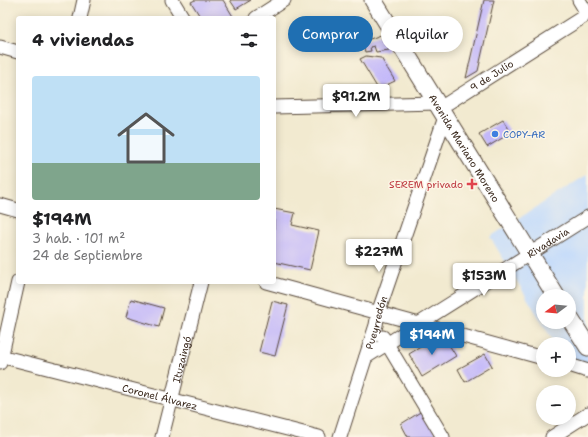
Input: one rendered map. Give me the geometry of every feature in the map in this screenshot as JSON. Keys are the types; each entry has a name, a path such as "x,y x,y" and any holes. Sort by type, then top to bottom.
{"main road":[{"name":"Avenida Mariano Moreno","path":"373,0 552,289"},
{"path":"576,328 588,348"}],"street":[{"path":"80,16 84,0"},
{"path":"172,0 182,16"},
{"path":"259,16 284,0"},
{"name":"9 de Julio","path":"441,109 584,11"},
{"path":"0,47 16,51"},
{"path":"276,107 441,109"},
{"name":"Pueyrredón","path":"340,437 366,357 441,109"},
{"path":"0,205 16,209"},
{"name":"Rivadavia","path":"366,357 588,217"},
{"path":"1,359 18,284"},
{"name":"Ituzaingó","path":"162,437 200,284"},
{"path":"272,284 377,319 418,324 536,356"},
{"path":"377,319 387,344 443,437"},
{"name":"Coronel Álvarez","path":"1,359 171,399 319,437"},
{"path":"576,368 588,371"},
{"path":"552,437 588,414"}],"shaded area":[{"path":"588,174 588,366 576,363 576,337 551,337 546,329 576,329 576,289 536,289 536,313 490,237"}],"building":[{"path":"195,0 223,0 233,16 200,16 191,2"},
{"path":"230,0 251,0 236,9"},
{"path":"484,0 494,0 478,71 466,78"},
{"path":"381,35 381,51 376,52 373,46 373,38"},
{"path":"366,56 381,58 395,81 378,89 360,59"},
{"name":"COPY-AR","path":"503,120 511,133 487,147 479,134"},
{"path":"276,209 295,213 292,225 319,231 310,270 276,262"},
{"path":"131,299 164,308 159,327 126,317"},
{"path":"272,301 288,305 275,356 259,352"},
{"path":"437,337 440,343 446,340 456,356 422,377 409,354"},
{"path":"485,354 492,366 465,382 458,369"},
{"path":"422,411 438,437 408,437 401,424"}],"place":[{"name":"COPY-AR","path":"495,134"},
{"name":"SEREM privado","path":"472,184"}]}
